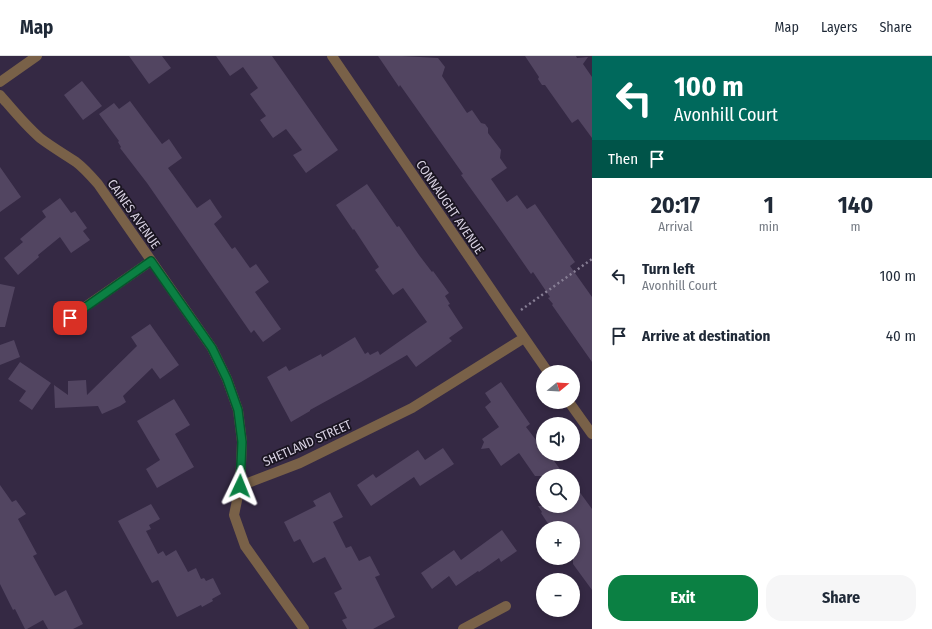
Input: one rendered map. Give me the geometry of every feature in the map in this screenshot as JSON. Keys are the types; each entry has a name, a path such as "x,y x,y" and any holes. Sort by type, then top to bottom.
{"street":[{"path":"0,82 37,56"},
{"name":"CONNAUGHT AVENUE","path":"332,56 543,365"},
{"name":"CAINES AVENUE","path":"0,95 39,137 62,154 76,162 87,171 98,184 212,348 227,379 238,410 242,442 240,486"},
{"path":"70,318 151,261"},
{"name":"SHETLAND STREET","path":"240,486 300,463 412,408 524,338"},
{"path":"574,409 592,434"},
{"path":"240,486 234,516 246,546 304,629"},
{"path":"463,629 506,606"}],"path":[{"path":"510,318 592,259"}],"building":[{"path":"129,56 162,56 171,68 149,84"},
{"path":"216,56 272,56 338,150 306,173 293,155 302,150 286,129 273,138 260,120 266,116 250,94 258,88 243,67 230,76"},
{"path":"378,56 438,58 445,67 442,76 467,113 472,110 481,123 485,124 488,128 488,133 501,150 500,158 507,168 491,179 507,202 517,195 527,209 535,204 575,262 570,266 592,297 592,362 552,305 553,304 548,298 550,297 533,272 531,274 461,175 463,174"},
{"path":"525,56 588,57 583,64 592,77 592,138 578,119 572,123 545,85 542,85 538,79 539,77"},
{"path":"82,81 102,106 83,120 64,95"},
{"path":"130,101 162,144 169,139 182,158 168,168 197,208 210,199 222,217 214,224 232,249 235,247 250,268 256,264 269,282 255,292 281,329 263,342 254,330 251,333 147,183 120,148 119,141 99,114 114,103 119,109"},
{"path":"0,167 21,197 0,212"},
{"path":"367,184 397,227 399,226 419,255 449,293 445,296 450,304 448,305 463,328 449,338 452,341 416,367 407,355 291,422 267,377 286,366 289,371 321,354 322,357 355,337 365,354 368,352 370,355 378,351 380,355 427,322 403,288 393,295 375,270 379,267 336,205"},
{"path":"60,198 71,213 75,211 87,228 83,231 90,240 71,253 60,237 38,255 39,257 18,275 4,258 23,242 20,239 46,217 42,211"},
{"path":"0,284 15,287 5,327 0,327"},
{"path":"150,324 179,365 160,379 152,368 123,396 126,402 102,414 98,406 55,408 54,385 68,395 68,381 86,380 87,395 137,346 131,337"},
{"path":"14,340 20,357 0,365 0,345"},
{"path":"20,362 51,383 32,410 19,401 26,391 8,379"},
{"path":"501,382 530,424 526,427 536,440 536,461 554,461 560,469 536,469 535,476 519,453 501,466 489,448 481,449 484,442 482,439 499,427 485,407 491,402 485,393"},
{"path":"174,399 190,425 175,434 194,467 157,488 146,469 160,460 137,421"},
{"path":"443,448 454,464 420,486 414,477 371,506 357,485 373,474 376,478 418,450 425,460"},
{"path":"0,485 12,502 16,500 26,514 18,519 37,554 33,556 55,596 66,590 83,624 73,629 48,629 43,620 25,629 15,609 13,610 0,584"},
{"path":"330,492 343,517 333,522 346,548 351,546 359,561 370,556 380,575 375,577 395,617 373,629 347,629 342,620 347,618 334,593 342,589 325,557 313,563 300,539 294,542 284,522 316,506 313,501"},
{"path":"580,493 592,509 592,590 574,565 580,565 580,521 546,521 541,513 580,513"},
{"path":"151,504 160,519 149,525 151,529 146,531 158,554 163,551 166,556 176,550 188,572 196,568 201,579 204,578 206,581 213,578 221,594 212,599 213,601 202,607 201,605 177,617 158,580 152,583 118,521"},
{"path":"502,530 517,551 501,562 499,558 456,586 449,576 432,589 421,573 454,550 461,560"}],"route":[{"path":"70,318 151,261 212,348 227,379 238,410 242,442 240,486"}]}
